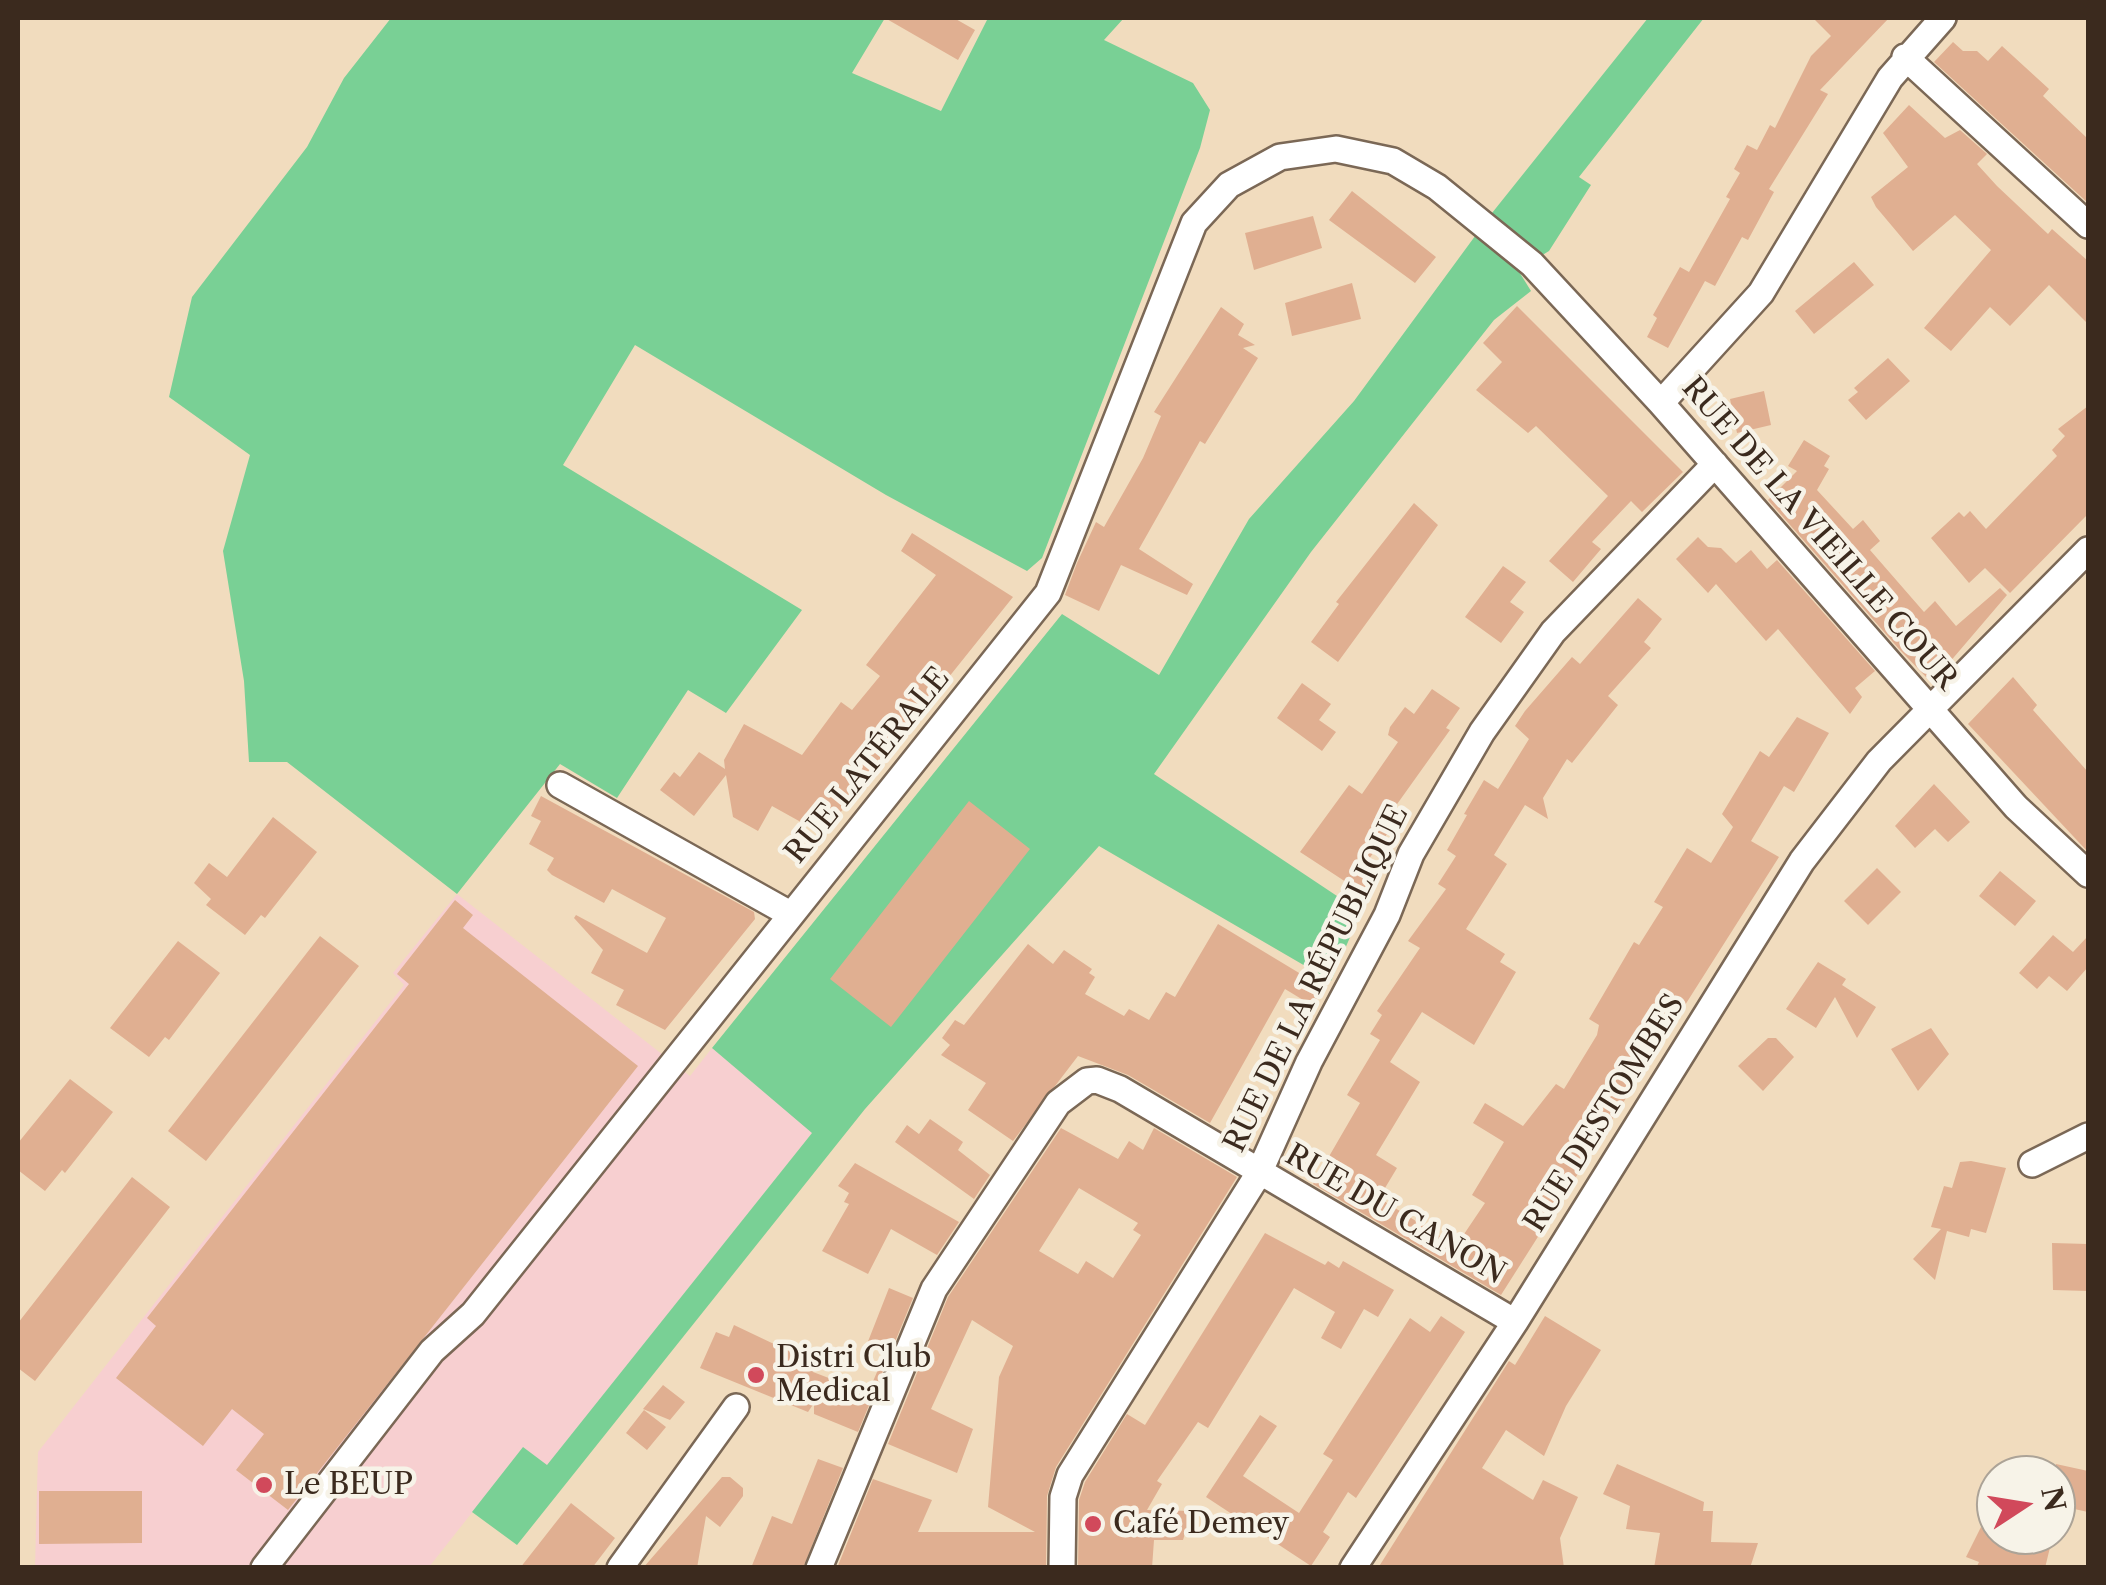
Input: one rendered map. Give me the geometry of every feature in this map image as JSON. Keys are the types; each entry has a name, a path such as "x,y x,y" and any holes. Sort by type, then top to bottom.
{"street":[{"path":"1661,403 1761,293 1906,56 1943,18"},
{"path":"1906,56 2088,225"},
{"name":"RUE LATÉRALE","path":"264,1568 432,1351 473,1314 1054,582 1186,239 1215,197 1244,174 1280,156 1356,150 1421,176 1500,240"},
{"name":"RUE DE LA VIEILLE COUR","path":"1500,240 1543,274 2026,818 2088,874"},
{"name":"RUE DE LA RÉPUBLIQUE","path":"1062,1568 1063,1497 1070,1475 1258,1173 1309,1062 1387,916 1412,854 1506,694 1553,632 1715,464"},
{"name":"RUE DESTOMBES","path":"1353,1568 1515,1322 1802,861 1878,761 2088,550"},
{"path":"560,785 790,914"},
{"name":"RUE DU CANON","path":"819,1568 940,1278 1058,1102 1087,1081 1097,1080 1120,1089 1515,1322"},
{"path":"2032,1164 2088,1136"},
{"path":"620,1568 736,1407"}],"shaded area":[{"path":"457,894 690,1076 712,1048 813,1132 547,1466 523,1448 429,1567 35,1568 38,1452 404,985 393,973"}],"green space":[{"path":"391,18 885,18 852,73 941,111 988,18 1124,18 1104,40 1193,83 1210,110 1200,148 1042,558 1027,571 886,495 635,345 563,465 802,610 726,713 688,690 617,798 560,764 457,894 287,762 249,762 244,681 223,551 250,455 169,397 192,297 307,147 344,78"},
{"path":"1648,18 1704,18 1579,177 1591,185 1549,251 1518,270 1531,291 1494,320 1311,552 1154,774 1361,912 1331,981 1099,846 865,1109 517,1545 472,1512 523,1447 547,1465 812,1133 712,1048 1062,614 1159,675 1249,519 1354,401 1492,213"}],"building":[{"path":"885,18 954,18 975,30 958,60"},
{"path":"1813,18 1889,18 1820,90 1828,94 1769,189 1774,192 1748,240 1742,237 1715,286 1705,281 1668,348 1647,337 1657,318 1653,315 1680,267 1689,272 1730,199 1726,197 1740,173 1734,169 1747,145 1757,150 1770,125 1775,128 1811,56 1831,36"},
{"path":"1953,42 1963,51 1977,51 1988,61 2002,46 2049,89 2043,96 2088,139 2088,203 1934,62"},
{"path":"1909,105 1945,138 1960,130 1987,154 1977,164 1997,186 2048,234 2052,229 2088,261 2088,324 2049,285 2010,326 1990,307 1951,351 1924,328 1991,250 1955,215 1913,251 1876,207 1871,197 1908,167 1883,133"},
{"path":"1352,191 1436,257 1415,283 1329,220"},
{"path":"1313,216 1322,248 1254,270 1245,233"},
{"path":"1854,262 1874,285 1814,334 1795,311"},
{"path":"1352,283 1361,319 1292,336 1285,303"},
{"path":"1517,306 1683,472 1642,512 1631,501 1592,542 1601,549 1573,582 1549,561 1608,496 1536,426 1528,433 1476,390 1502,362 1483,343"},
{"path":"1221,307 1244,324 1238,335 1255,345 1243,348 1258,358 1205,444 1200,441 1139,549 1193,584 1187,595 1121,565 1099,611 1065,595 1077,563 1096,522 1104,527 1143,458 1161,416 1154,412"},
{"path":"1888,358 1910,381 1866,420 1848,400 1858,392 1854,388"},
{"path":"1764,391 1771,425 1737,433 1730,399"},
{"path":"2088,406 2088,514 2010,593 1985,568 1969,583 1931,538 1959,512 1964,517 1970,511 1986,529 2057,456 2052,450 2065,436 2058,429"},
{"path":"1804,440 1830,456 1824,466 1829,469 1817,490 1853,529 1863,520 1880,541 1870,550 1924,612 1935,601 1956,626 2000,588 2007,595 1937,677 1926,677 1899,649 1768,500 1797,471 1788,466"},
{"path":"1414,503 1438,525 1338,662 1311,642 1339,604 1336,602"},
{"path":"912,533 1013,597 836,818 827,813 817,831 772,806 758,831 733,817 726,775 694,816 660,790 674,772 680,777 699,752 725,769 724,760 744,724 802,755 841,702 852,710 880,676 866,665 936,575 901,551"},
{"path":"1698,537 1708,547 1721,548 1736,563 1751,550 1767,569 1777,560 1875,671 1855,688 1862,697 1850,714 1778,629 1766,641 1716,584 1708,593 1676,559"},
{"path":"1503,566 1526,582 1510,602 1524,612 1501,643 1465,617"},
{"path":"1638,598 1662,619 1644,642 1651,648 1608,696 1618,705 1572,763 1567,759 1543,798 1548,819 1525,805 1494,855 1507,864 1466,929 1505,954 1500,962 1516,972 1474,1045 1422,1012 1390,1062 1420,1082 1376,1155 1397,1168 1379,1198 1456,1246 1485,1203 1472,1195 1504,1142 1473,1123 1485,1103 1523,1126 1556,1084 1564,1089 1597,1035 1599,1025 1589,1019 1634,942 1639,945 1663,907 1654,902 1687,848 1711,863 1733,827 1722,814 1760,751 1769,757 1797,717 1829,733 1794,792 1784,786 1751,841 1779,857 1501,1295 1313,1184 1360,1103 1347,1095 1380,1040 1370,1034 1382,1015 1377,1011 1420,948 1408,941 1446,889 1438,884 1456,856 1447,850 1467,815 1464,814 1484,780 1498,789 1529,739 1515,726 1525,711 1572,657 1580,664"},
{"path":"2013,677 2037,705 2033,710 2088,772 2088,852 1968,724"},
{"path":"1302,683 1331,704 1319,720 1336,732 1322,751 1277,718"},
{"path":"1432,689 1460,708 1446,728 1450,730 1390,814 1398,819 1363,867 1378,877 1369,897 1300,852 1349,785 1362,794 1398,742 1388,735 1390,727 1405,707 1414,714"},
{"path":"1934,784 1970,822 1948,842 1935,829 1915,848 1895,826"},
{"path":"541,796 754,912 755,919 665,1030 616,1005 624,990 591,973 603,950 574,918 576,915 647,953 666,918 612,889 604,903 552,875 547,870 554,858 529,844 541,821 531,816"},
{"path":"969,801 1030,849 891,1027 830,979"},
{"path":"273,817 317,852 265,918 261,915 245,935 206,905 211,899 194,883 209,863 227,877"},
{"path":"1877,868 1901,892 1868,925 1844,901"},
{"path":"2000,871 2036,901 2015,926 1979,896"},
{"path":"455,900 473,915 463,928 638,1066 288,1510 236,1470 264,1434 232,1409 203,1446 116,1378 156,1326 147,1318 409,984 397,974"},
{"path":"1218,924 1324,988 1313,1006 1285,989 1210,1123 1128,1075 1078,1056 1013,1141 968,1110 986,1083 941,1055 950,1045 942,1038 955,1020 964,1025 1028,944 1053,964 1064,950 1092,969 1089,973 1095,977 1085,994 1124,1016 1129,1009 1149,1020 1166,992 1175,997"},
{"path":"2053,935 2073,952 2088,936 2088,967 2067,991 2049,976 2037,989 2019,973"},
{"path":"320,936 359,966 206,1161 168,1131"},
{"path":"178,941 220,973 169,1040 165,1037 149,1057 110,1028"},
{"path":"1818,962 1846,979 1842,985 1876,1007 1857,1038 1835,997 1816,1028 1786,1009"},
{"path":"1931,1028 1949,1054 1918,1091 1891,1049"},
{"path":"1768,1038 1776,1038 1794,1057 1763,1091 1738,1066"},
{"path":"70,1079 113,1112 65,1173 62,1170 45,1191 18,1170 18,1143"},
{"path":"930,1119 963,1142 958,1150 990,1175 974,1199 895,1142 907,1125 919,1134"},
{"path":"1061,1128 1118,1159 1129,1141 1143,1150 1154,1128 1237,1177 1056,1467 1047,1496 1046,1568 837,1568 873,1479 932,1500 918,1532 1035,1532 988,1507 999,1377 1013,1346 972,1320 931,1409 973,1429 957,1473 888,1444 948,1297","holes":["1079,1188 1138,1223 1133,1230 1141,1235 1113,1278 1086,1261 1078,1274 1039,1251"]},
{"path":"1960,1162 2006,1168 1986,1233 1971,1229 1969,1237 1947,1231 1935,1280 1913,1259 1941,1229 1931,1227 1944,1186 1952,1188"},
{"path":"855,1163 959,1222 937,1255 891,1229 868,1274 822,1251 849,1204 844,1202 849,1193 838,1186"},
{"path":"132,1177 170,1207 35,1381 18,1368 18,1323"},
{"path":"1265,1233 1325,1265 1328,1261 1339,1268 1343,1261 1394,1290 1378,1317 1364,1309 1341,1349 1321,1338 1335,1312 1294,1288 1208,1428 1198,1422 1157,1481 1162,1484 1147,1510 1192,1511 1183,1540 1154,1540 1152,1568 1078,1568 1079,1500 1085,1482 1127,1414 1145,1425"},
{"path":"2052,1243 2088,1244 2088,1291 2053,1290"},
{"path":"889,1288 913,1298 858,1432 814,1414 814,1403 808,1412 700,1368 716,1332 729,1337 734,1325 816,1364 813,1372 868,1393 886,1351 867,1344"},
{"path":"1441,1316 1465,1332 1356,1498 1348,1492 1323,1532 1330,1537 1311,1566 1206,1497 1260,1415 1277,1426 1243,1476 1299,1513 1333,1460 1323,1454 1410,1318 1430,1332"},
{"path":"1545,1316 1601,1350 1566,1406 1544,1456 1506,1430 1482,1468 1533,1500 1543,1480 1578,1497 1560,1538 1564,1568 1378,1568 1509,1361 1515,1365"},
{"path":"663,1385 685,1402 670,1420 643,1409"},
{"path":"644,1410 666,1427 647,1450 626,1433"},
{"path":"818,1459 843,1468 803,1568 751,1568 772,1516 792,1524"},
{"path":"1617,1464 1704,1502 1703,1511 1713,1511 1711,1542 1758,1543 1750,1568 1654,1568 1660,1533 1626,1529 1630,1506 1603,1494"},
{"path":"2076,1468 2088,1471 2088,1512 2076,1509"},
{"path":"722,1477 730,1477 743,1488 743,1496 720,1527 706,1516 697,1568 643,1568"},
{"path":"39,1491 142,1491 142,1543 39,1544"},
{"path":"571,1503 615,1538 592,1568 520,1568"},
{"path":"1976,1537 1976,1555 2048,1555 2045,1568 1976,1568 1979,1562 1966,1557"}],"place":[{"name":"Distri Club Medical","path":"756,1375"},
{"name":"Le BEUP","path":"264,1485"},
{"name":"Café Demey","path":"1093,1524"}]}
